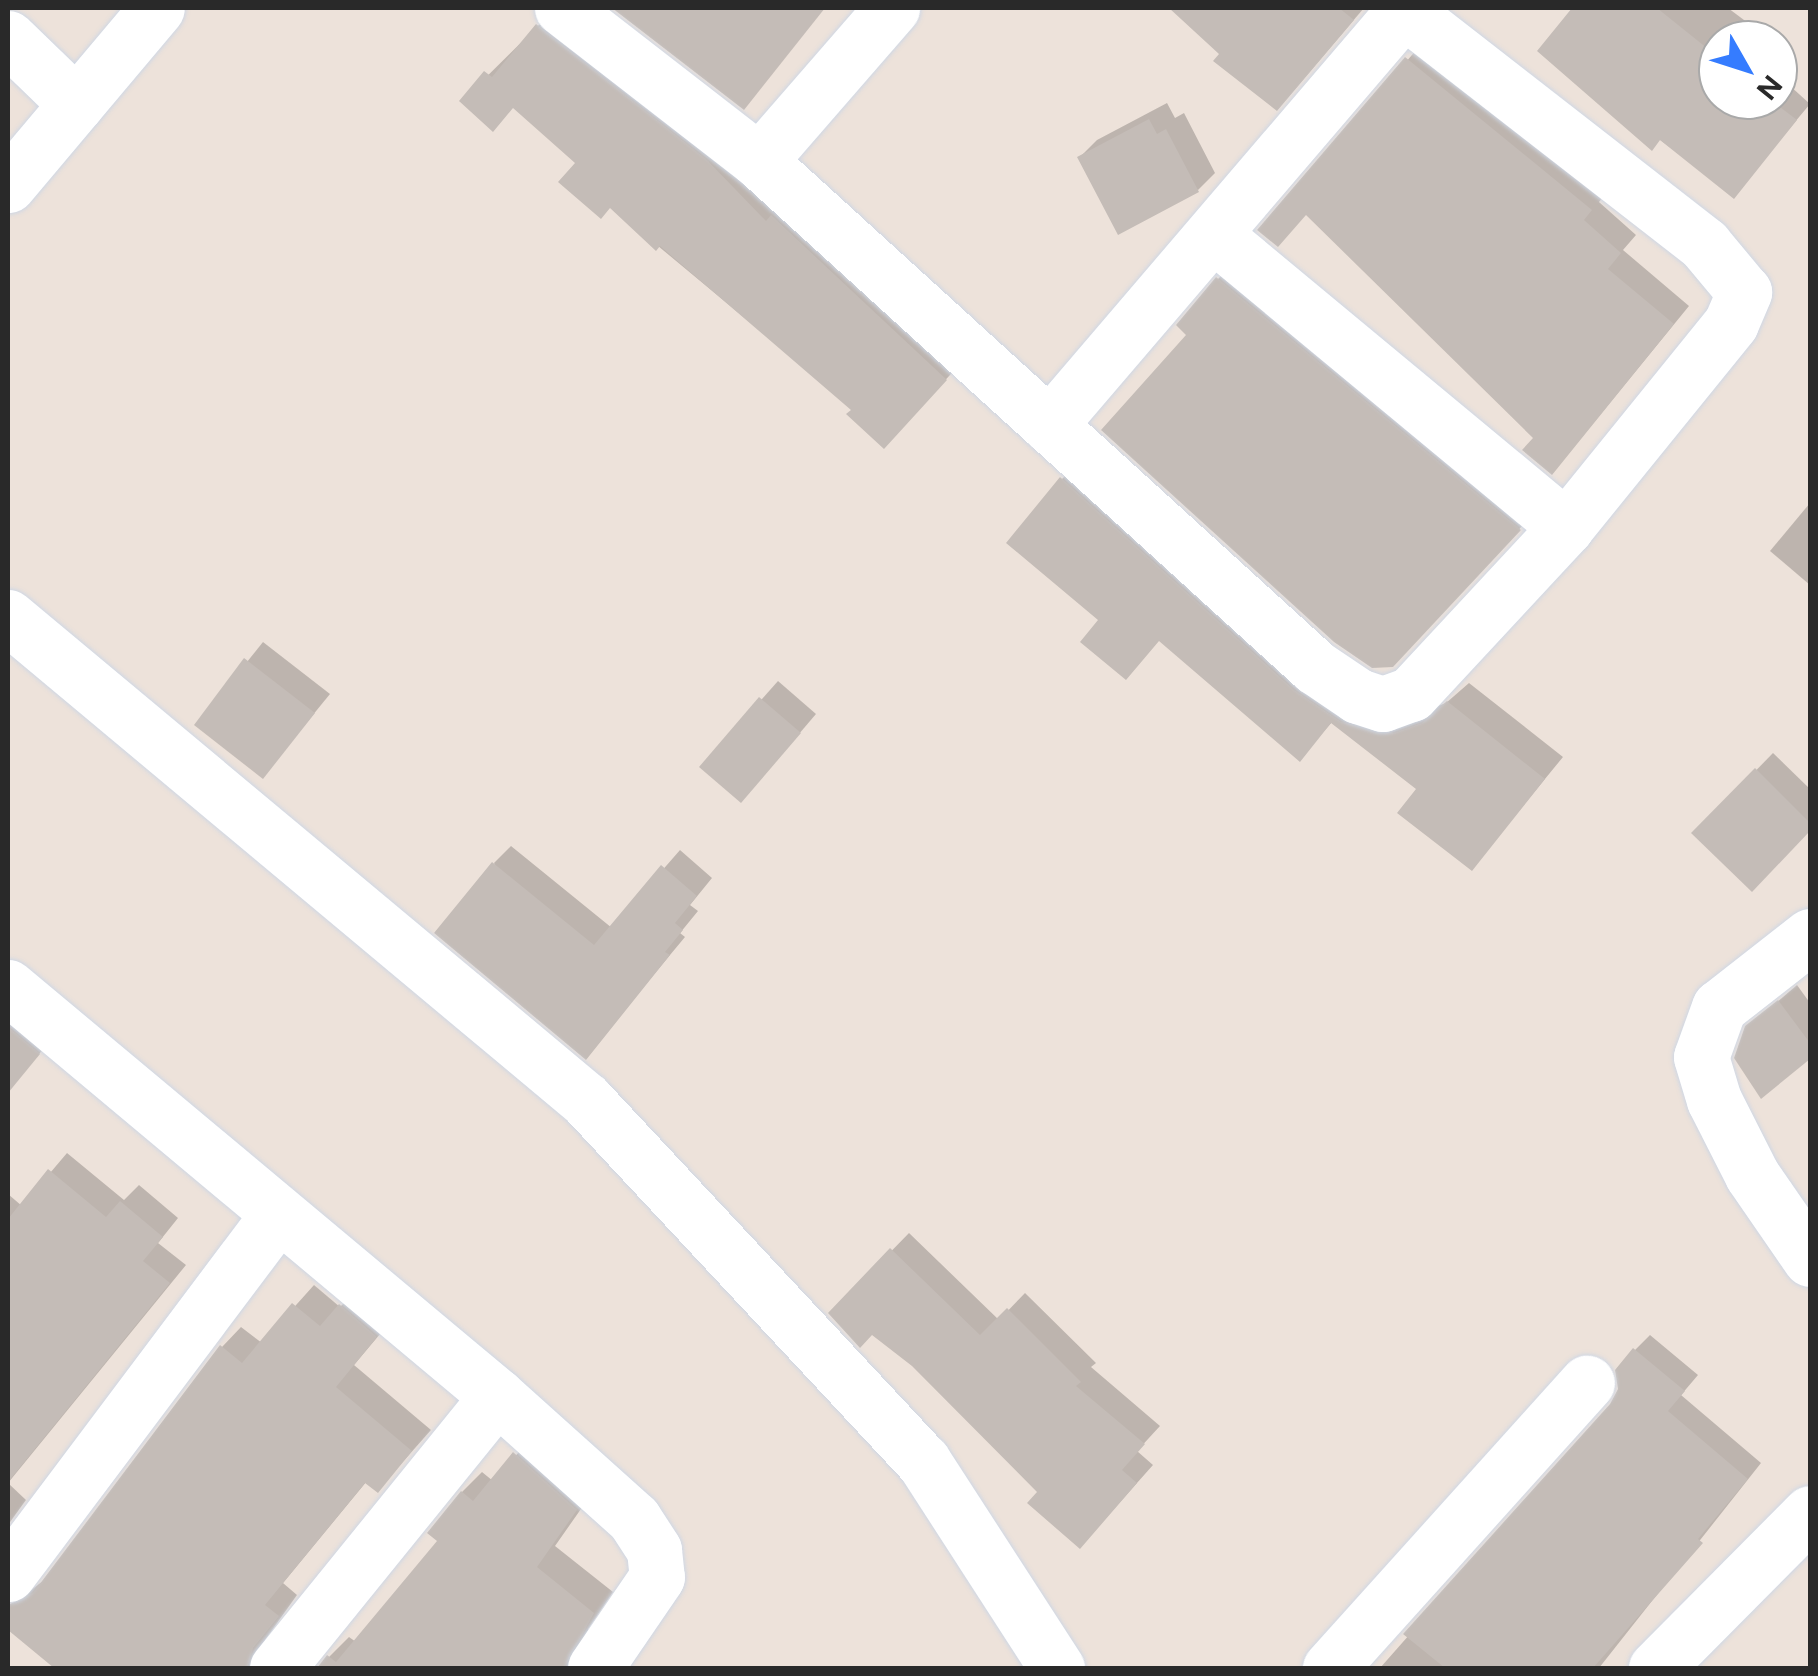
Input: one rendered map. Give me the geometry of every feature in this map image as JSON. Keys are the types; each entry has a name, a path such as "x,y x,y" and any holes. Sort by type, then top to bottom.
{"street":[{"path":"8,185 157,8"},
{"path":"562,8 759,161 1049,425 1315,667 1358,696 1383,704 1411,694 1566,527 1731,323 1744,292 1704,244 1402,9 1049,425"},
{"path":"759,161 892,8"},
{"path":"8,38 76,104"},
{"path":"1212,234 1566,527"},
{"path":"8,617 586,1100 924,1461 1058,1668"},
{"path":"1810,936 1718,1007 1700,1056 1714,1100 1752,1175 1810,1259"},
{"path":"8,987 497,1396 649,1536 657,1577 596,1668"},
{"path":"8,1574 278,1215"},
{"path":"1330,1668 1588,1383"},
{"path":"277,1668 497,1396"},
{"path":"1656,1668 1810,1512"}],"building":[{"path":"612,8 825,8 744,110"},
{"path":"1169,8 1339,8 1354,20 1277,111 1213,61 1219,54"},
{"path":"1572,8 1657,8 1698,41 1698,120 1797,120 1734,199 1660,140 1652,151 1537,51"},
{"path":"536,24 707,160 766,221 771,215 947,380 884,449 846,414 851,410 660,246 656,251 610,208 601,219 558,182 575,163 513,108 493,132 459,101 484,71 492,77"},
{"path":"1405,57 1592,210 1584,220 1621,253 1608,269 1674,324 1552,475 1522,450 1533,438 1306,215 1278,247 1257,230"},
{"path":"1149,119 1157,134 1166,129 1199,192 1118,235 1077,157"},
{"path":"1216,277 1521,530 1393,667 1372,668 1334,642 1101,430 1186,335 1176,325"},
{"path":"1060,477 1294,690 1341,722 1394,733 1422,723 1447,701 1545,779 1472,871 1397,813 1416,789 1331,723 1300,762 1159,641 1126,680 1080,642 1098,620 1006,543"},
{"path":"244,658 315,713 263,779 194,725"},
{"path":"759,697 801,733 741,803 699,767"},
{"path":"1755,768 1810,823 1810,831 1752,892 1691,833"},
{"path":"492,862 594,945 661,865 697,896 675,923 683,930 665,952 670,955 586,1060 434,933"},
{"path":"1778,1000 1810,1043 1810,1059 1761,1099 1734,1058 1745,1026"},
{"path":"8,1027 40,1054 8,1093"},
{"path":"48,1169 106,1217 120,1201 163,1237 143,1261 170,1283 8,1482 8,1219"},
{"path":"890,1248 980,1335 1007,1308 1081,1382 1076,1386 1145,1444 1122,1470 1137,1483 1080,1549 1027,1503 1037,1492 912,1366 872,1335 860,1348 828,1313"},
{"path":"292,1303 320,1326 339,1304 377,1337 336,1387 412,1451 378,1493 365,1483 265,1605 279,1616 253,1648 247,1668 54,1668 8,1630 8,1605 33,1593 220,1345 242,1363"},
{"path":"1633,1348 1685,1391 1668,1411 1748,1479 1698,1539 1703,1543 1593,1668 1445,1668 1403,1634 1610,1404 1618,1389 1615,1370"},
{"path":"513,1452 577,1510 537,1567 594,1613 564,1668 317,1668 327,1655 336,1662 437,1541 427,1533 461,1491 473,1501"}]}
